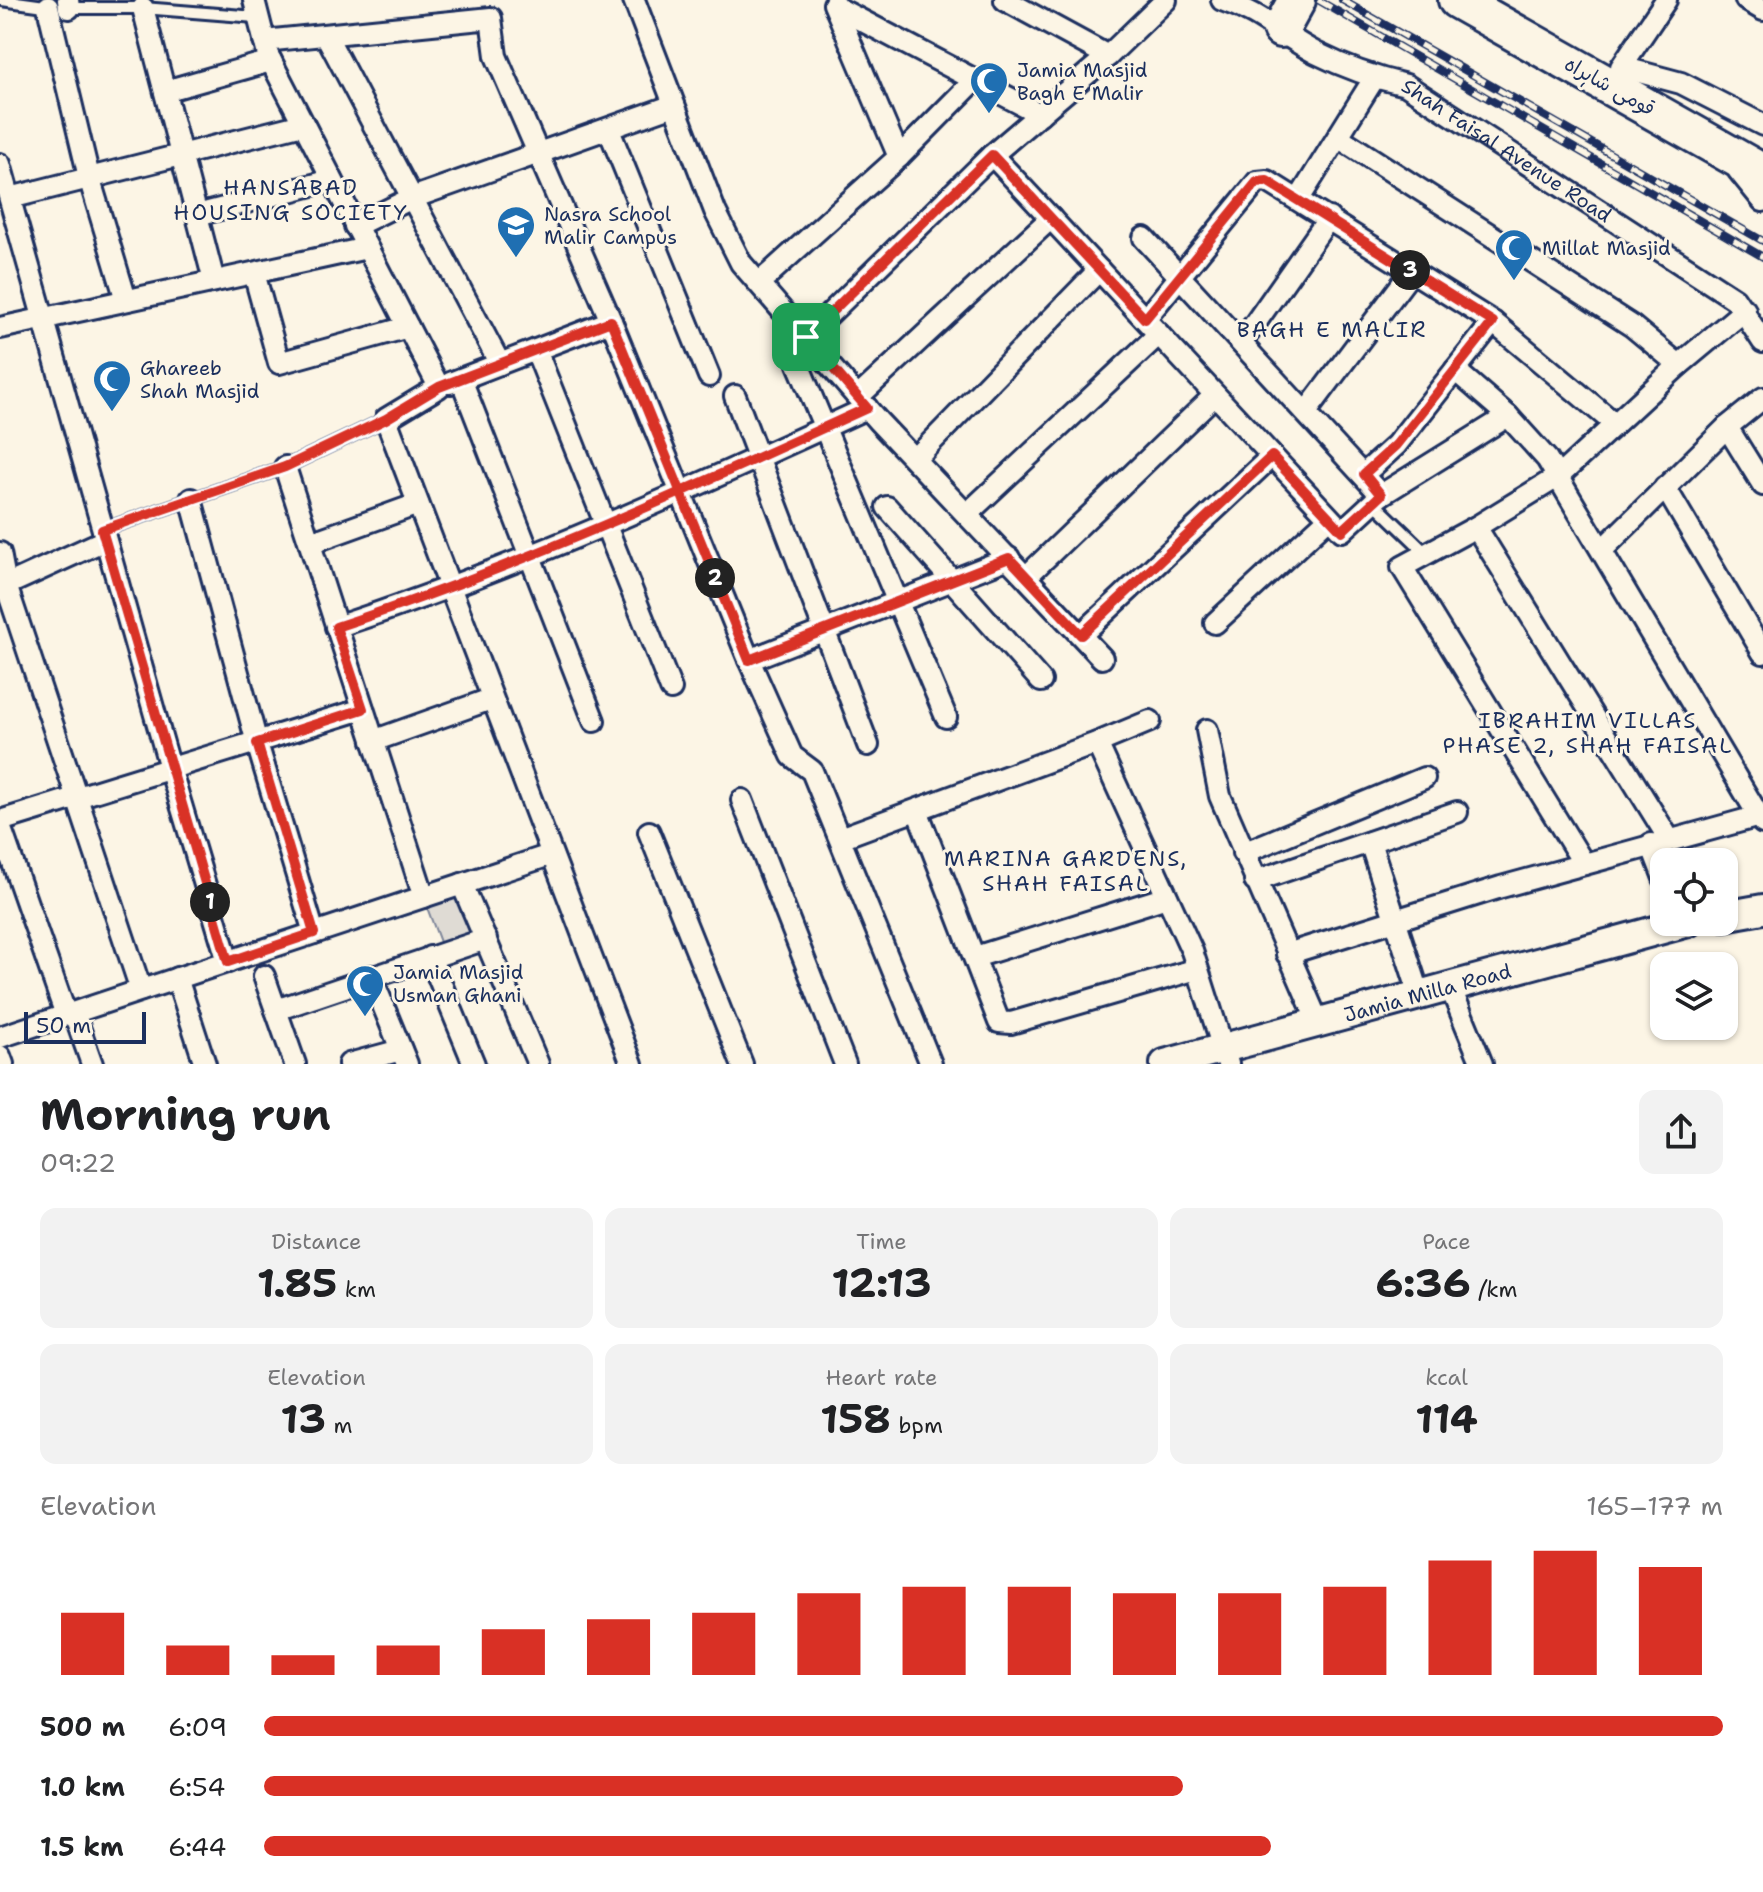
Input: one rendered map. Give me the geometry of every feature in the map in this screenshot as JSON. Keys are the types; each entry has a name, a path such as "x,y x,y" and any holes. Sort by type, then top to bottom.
{"highway":[{"name":"قومی شاہراہ","path":"1457,0 1709,142 1755,164"},
{"name":"قومی شاہراہ","path":"1504,0 1621,67 1755,164"}],"main road":[{"path":"1755,164 1763,185"},
{"path":"1738,913 1763,909"},
{"name":"Jamia Milla Road","path":"1165,1064 1225,1056 1318,1022 1650,931"}],"street":[{"path":"634,0 715,211 741,263 862,402 1102,658"},
{"path":"1005,0 1108,56"},
{"path":"806,337 992,155 1108,56 1166,0"},
{"name":"Shah Faisal Avenue Road","path":"1222,0 1282,12 1314,52 1375,77 1406,85 1735,299 1763,342"},
{"path":"1666,0 1621,67 1681,83 1763,125"},
{"path":"1746,0 1763,10"},
{"path":"834,4 1040,114"},
{"path":"834,4 899,157"},
{"path":"48,7 89,177 126,300"},
{"path":"143,8 214,281"},
{"path":"255,9 271,61 439,387"},
{"path":"264,41 491,18 496,56 611,321 749,660 792,756 812,771 931,1064"},
{"path":"326,35 500,364"},
{"path":"165,91 271,61"},
{"path":"1299,199 1375,77"},
{"path":"759,283 899,157 975,80"},
{"path":"355,226 412,198 540,156 674,105"},
{"path":"8,208 89,177 303,124"},
{"path":"609,130 709,376"},
{"path":"1338,137 1632,326 1679,365"},
{"path":"992,155 1342,531 1377,498 1508,416"},
{"path":"0,164 8,208 44,318 170,768 228,962"},
{"path":"1755,164 1763,201"},
{"path":"197,215 332,180"},
{"path":"967,514 1152,327 1179,275 1257,182 1267,181 1299,199 1493,322 1615,424"},
{"path":"336,627 450,590 532,557 824,427 862,402 1051,218"},
{"path":"1242,342 1329,218"},
{"path":"1144,238 1364,474 1377,498"},
{"path":"0,328 367,248"},
{"path":"915,459 1099,270"},
{"path":"1307,411 1412,271"},
{"path":"254,273 279,363 408,327"},
{"path":"1584,864 1402,567 1476,527 1559,476 1679,365 1745,310"},
{"path":"611,321 439,387 386,419 632,1064"},
{"path":"1364,474 1396,445 1493,322"},
{"path":"536,350 671,689"},
{"path":"798,364 946,717"},
{"path":"1287,954 1660,842 1762,818 1559,476 1508,416 1455,370"},
{"path":"461,379 594,721"},
{"path":"1027,576 1215,395"},
{"path":"735,396 868,745"},
{"path":"1602,550 1727,427 1763,398"},
{"path":"1727,427 1762,483"},
{"path":"1081,635 1272,456"},
{"path":"285,467 424,897"},
{"path":"1665,487 1763,653"},
{"path":"191,499 257,743 314,933"},
{"path":"310,543 418,504"},
{"path":"887,507 1041,681"},
{"path":"1215,623 1329,518"},
{"path":"1476,527 1660,842 1661,848"},
{"path":"3,586 104,535"},
{"path":"0,553 3,586 141,990"},
{"path":"749,660 1009,558"},
{"path":"373,741 491,699"},
{"path":"92,1064 70,1014 0,824 76,796 363,709"},
{"path":"840,838 1150,721"},
{"path":"1207,730 1220,796 1318,1022"},
{"path":"1097,743 1197,969 1225,1056"},
{"path":"1243,853 1424,778"},
{"path":"742,800 845,1064"},
{"path":"917,810 999,1022 1005,1024 1197,969"},
{"path":"1255,881 1457,812"},
{"path":"649,832 742,1064"},
{"path":"1370,842 1419,993"},
{"path":"0,1037 550,855"},
{"path":"462,884 538,1064"},
{"path":"462,884 538,1064"},
{"path":"975,957 1167,897"},
{"path":"276,1010 486,939"},
{"path":"430,957 474,1064"},
{"path":"264,976 295,1064"},
{"path":"349,1064 404,1057 371,976"},
{"path":"174,979 199,1064"},
{"path":"174,979 205,1064"},
{"path":"1449,984 1482,1064"},
{"path":"0,1056 3,1064"}],"lane":[{"path":"2,0 48,7 68,4 255,9"},
{"path":"104,535 191,499 285,467 386,419"},
{"path":"1377,498 1427,554"}],"shaded area":[{"path":"461,889 480,939 443,950 425,902"}],"railway":[{"path":"1318,0 1763,257"},
{"path":"1342,0 1763,241"}],"place":[{"name":"Jamia Masjid Bagh E Malir","path":"989,115"},
{"name":"Nasra School Malir Campus","path":"516,259"},
{"name":"Millat Masjid","path":"1514,282"},
{"name":"Ghareeb Shah Masjid","path":"112,413"},
{"name":"Jamia Masjid Usman Ghani","path":"365,1018"}],"district":[{"name":"HANSABAD HOUSING SOCIETY","path":"291,200"},
{"name":"BAGH E MALIR","path":"1332,329"},
{"name":"IBRAHIM VILLAS PHASE 2, SHAH FAISAL","path":"1588,732"},
{"name":"MARINA GARDENS, SHAH FAISAL","path":"1066,870"}],"route":[{"path":"806,337 867,408 758,456 680,492 608,525 450,590 336,627 363,709 257,743 314,933 228,962 102,530 285,467 386,419 439,387 611,321 680,492 749,660 1009,558 1081,635 1272,456 1342,531 1381,495 1364,474 1396,445 1493,322 1267,181 1257,182 1145,319 992,155 806,337"}]}
